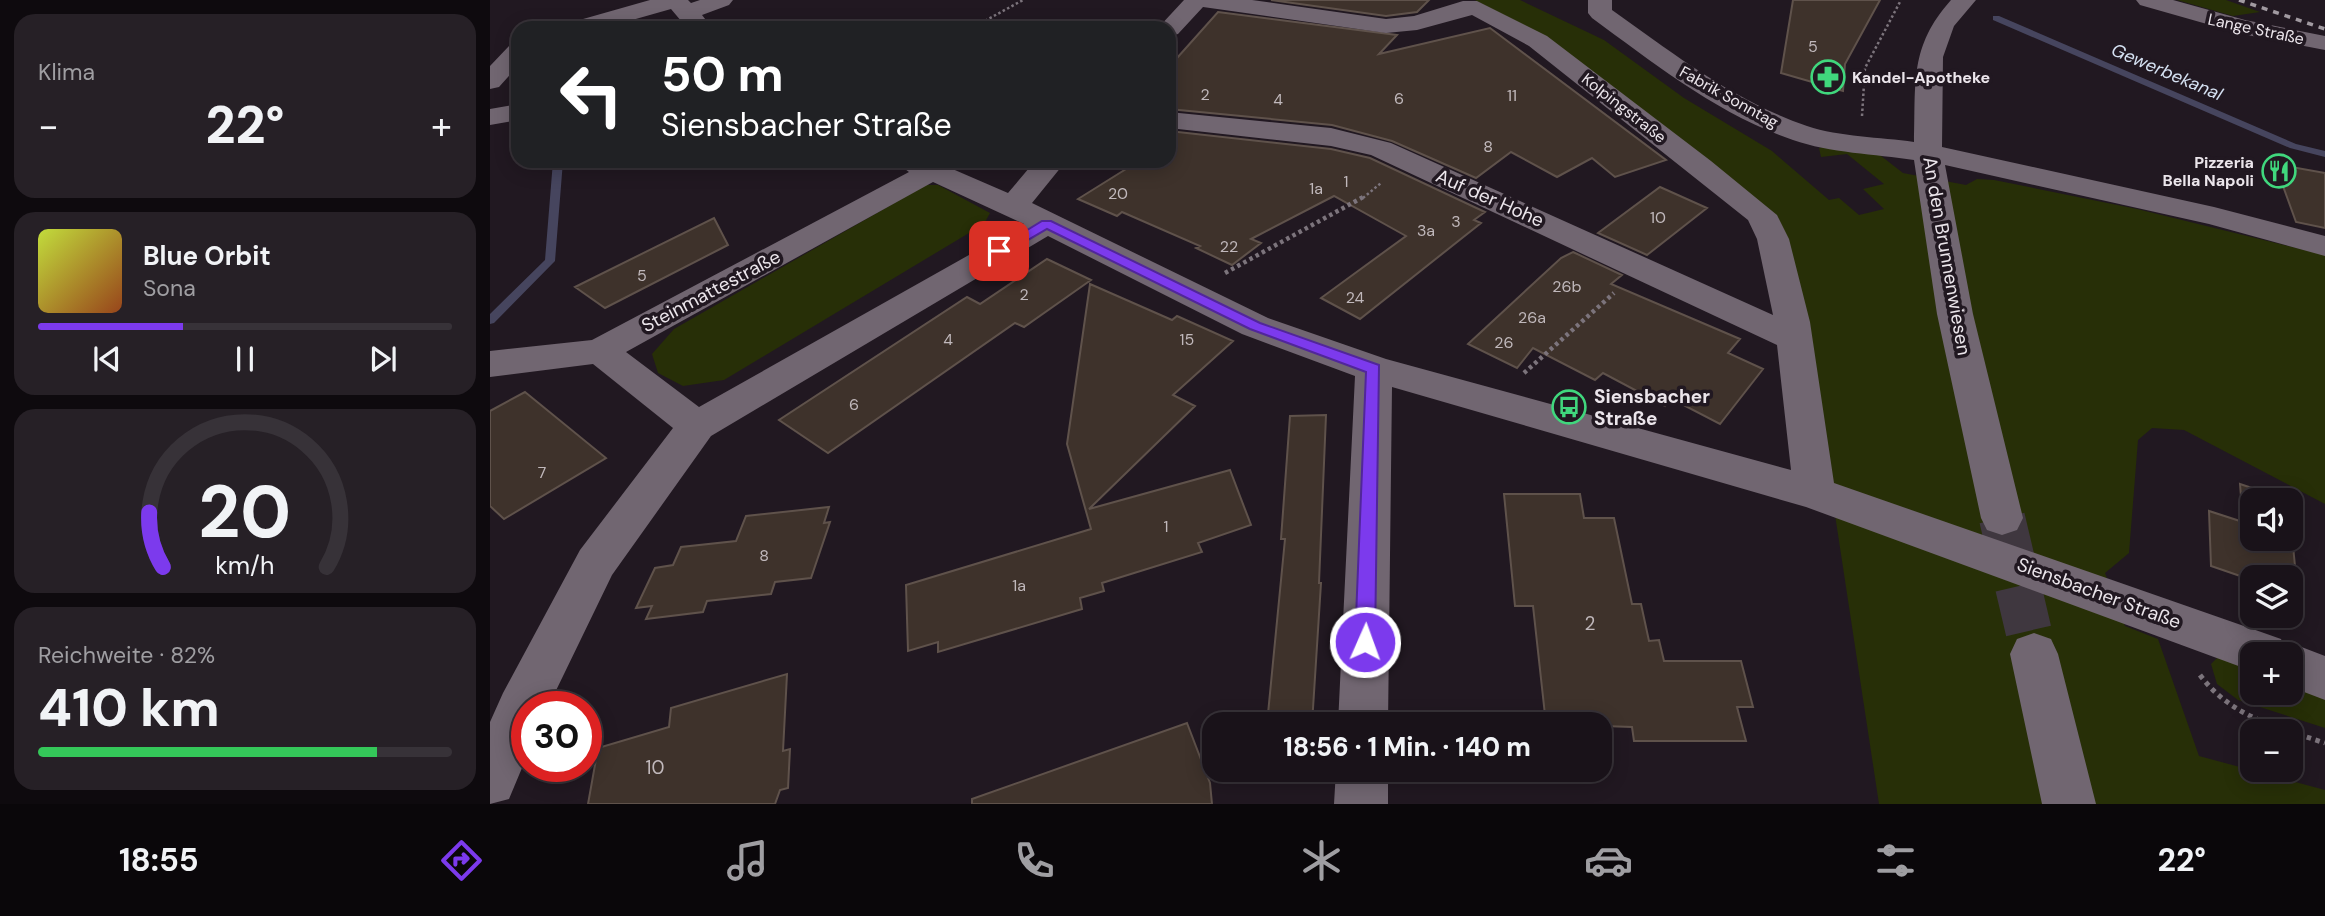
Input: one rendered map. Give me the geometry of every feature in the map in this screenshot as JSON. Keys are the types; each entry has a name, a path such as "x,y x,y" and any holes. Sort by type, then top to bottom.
{"street":[{"path":"633,21 688,14 721,0"},
{"path":"1176,21 1196,0"},
{"name":"Kolpingstraße","path":"1202,0 1386,26 1417,23 1463,8 1477,8 1538,41 1760,215 1773,239 1793,338 1815,493"},
{"name":"Fabrik Sonntag","path":"1600,0 1600,13 1663,59 1741,108 1803,134 1928,153 2214,216 2325,246"},
{"name":"An den Brunnenwiesen","path":"1964,0 1943,24 1930,57 1928,153 1955,314 2002,519"},
{"name":"Lange Straße","path":"2148,0 2242,27 2325,43"},
{"path":"490,81 511,58"},
{"path":"490,117 511,113"},
{"name":"Auf der Hohe","path":"1176,121 1331,137 1381,149 1643,266 1793,338"},
{"name":"Steinmattestraße","path":"600,351 917,168"},
{"name":"Siensbacher Straße","path":"925,168 1013,206 1255,326 1374,369 1491,404 1815,493 2240,645"},
{"path":"1013,206 1045,168"},
{"path":"490,781 521,709 596,563 697,426 1046,224"},
{"path":"494,363 600,351 697,426"},
{"path":"1363,712 1374,369"},
{"path":"2034,654 2069,804"},
{"path":"2303,670 2325,678"},
{"path":"1361,804 1362,782"}],"path":[{"path":"984,21 1023,0"},
{"path":"1864,144 1861,94 1865,68 1901,0"},
{"path":"1188,294 1356,203 1409,161"},
{"path":"1491,404 1643,266"},
{"path":"2190,626 2200,674 2210,691 2228,708 2325,743"}],"green space":[{"path":"1475,0 1520,0 1604,40 1684,98 1772,151 1829,200 1839,198 1859,215 1884,209 1863,189 1884,184 1847,154 1821,157 1819,148 1830,145 1876,152 1903,173 1966,185 1977,179 1994,180 2137,209 2325,255 2325,504 2303,492 2303,488 2295,488 2184,430 2152,428 2138,440 2129,553 2105,573 2125,626 2158,639 2199,756 2240,767 2240,782 2295,782 2325,790 2325,804 1879,804 1806,324 1787,239 1545,39"},
{"path":"2177,0 2226,0 2260,12 2233,16"},
{"path":"926,185 938,185 990,213 984,224 724,380 683,386 658,373 652,354 674,329"},
{"path":"2220,655 2240,662 2240,701 2217,684 2211,664"},
{"path":"2303,686 2325,694 2325,728 2254,705 2303,705"}],"building":[{"path":"1271,0 1429,0 1417,12 1386,16"},
{"path":"1793,0 1880,0 1845,64 1843,91 1781,73"},
{"path":"1218,12 1397,35 1379,54 1490,28 1666,160 1615,177 1592,158 1557,177 1511,152 1476,178 1392,141 1332,125 1176,110 1176,59"},
{"path":"1176,132 1331,149 1370,158 1485,212 1474,220 1481,223 1360,319 1321,298 1406,236 1334,196 1251,239 1261,243 1232,265 1196,248 1200,246 1122,212 1117,216 1078,199 1128,168 1176,168"},
{"path":"2275,164 2325,173 2325,228 2296,222"},
{"path":"1660,187 1707,208 1647,255 1598,233"},
{"path":"714,218 728,245 605,308 575,287"},
{"path":"1573,252 1622,275 1611,284 1740,339 1728,353 1763,369 1720,424 1672,399 1665,406 1603,373 1595,380 1533,348 1517,368 1468,344 1561,258"},
{"path":"1047,259 1091,280 1024,327 1015,323 828,453 779,420 967,297 980,304"},
{"path":"1090,284 1172,320 1177,316 1233,341 1173,395 1195,406 1089,509 1230,470 1251,525 1198,543 1202,552 1102,583 1104,591 1080,598 1082,609 938,652 938,642 908,651 906,585 1091,529 1067,444"},
{"path":"525,392 606,458 504,519 490,506 490,411"},
{"path":"1326,415 1321,583 1313,712 1268,712 1285,539 1281,539 1290,416"},
{"path":"1504,494 1580,494 1584,518 1614,518 1632,604 1641,604 1649,641 1659,640 1664,661 1741,661 1753,707 1737,707 1746,741 1634,741 1632,727 1612,726 1612,712 1545,712 1533,606 1515,606"},
{"path":"829,507 824,523 830,522 811,578 775,582 771,594 707,601 703,612 646,619 652,606 636,608 655,568 673,565 681,547 736,541 746,516"},
{"path":"2209,511 2240,521 2240,551 2294,551 2295,565 2240,565 2240,576 2211,566"},
{"path":"787,674 783,751 790,749 788,788 780,790 775,804 588,804 592,782 602,782 602,747 669,727 671,708"},
{"path":"1187,723 1202,762 1202,782 1210,783 1212,804 972,804 972,799"}],"waterway":[{"name":"Gewerbekanal","path":"1996,18 2293,146 2325,154"},
{"path":"490,320 550,261 557,168"}],"tunnel":[{"path":"2002,518 2034,654"}],"railway":[{"path":"2239,0 2325,29"}],"place":[{"name":"Kandel-Apotheke","path":"1828,77"},
{"name":"Pizzeria Bella Napoli","path":"2279,171"},
{"name":"Siensbacher Straße","path":"1569,407"}],"route":[{"path":"999,251 1046,224 1255,326 1374,369 1365,642"}]}
